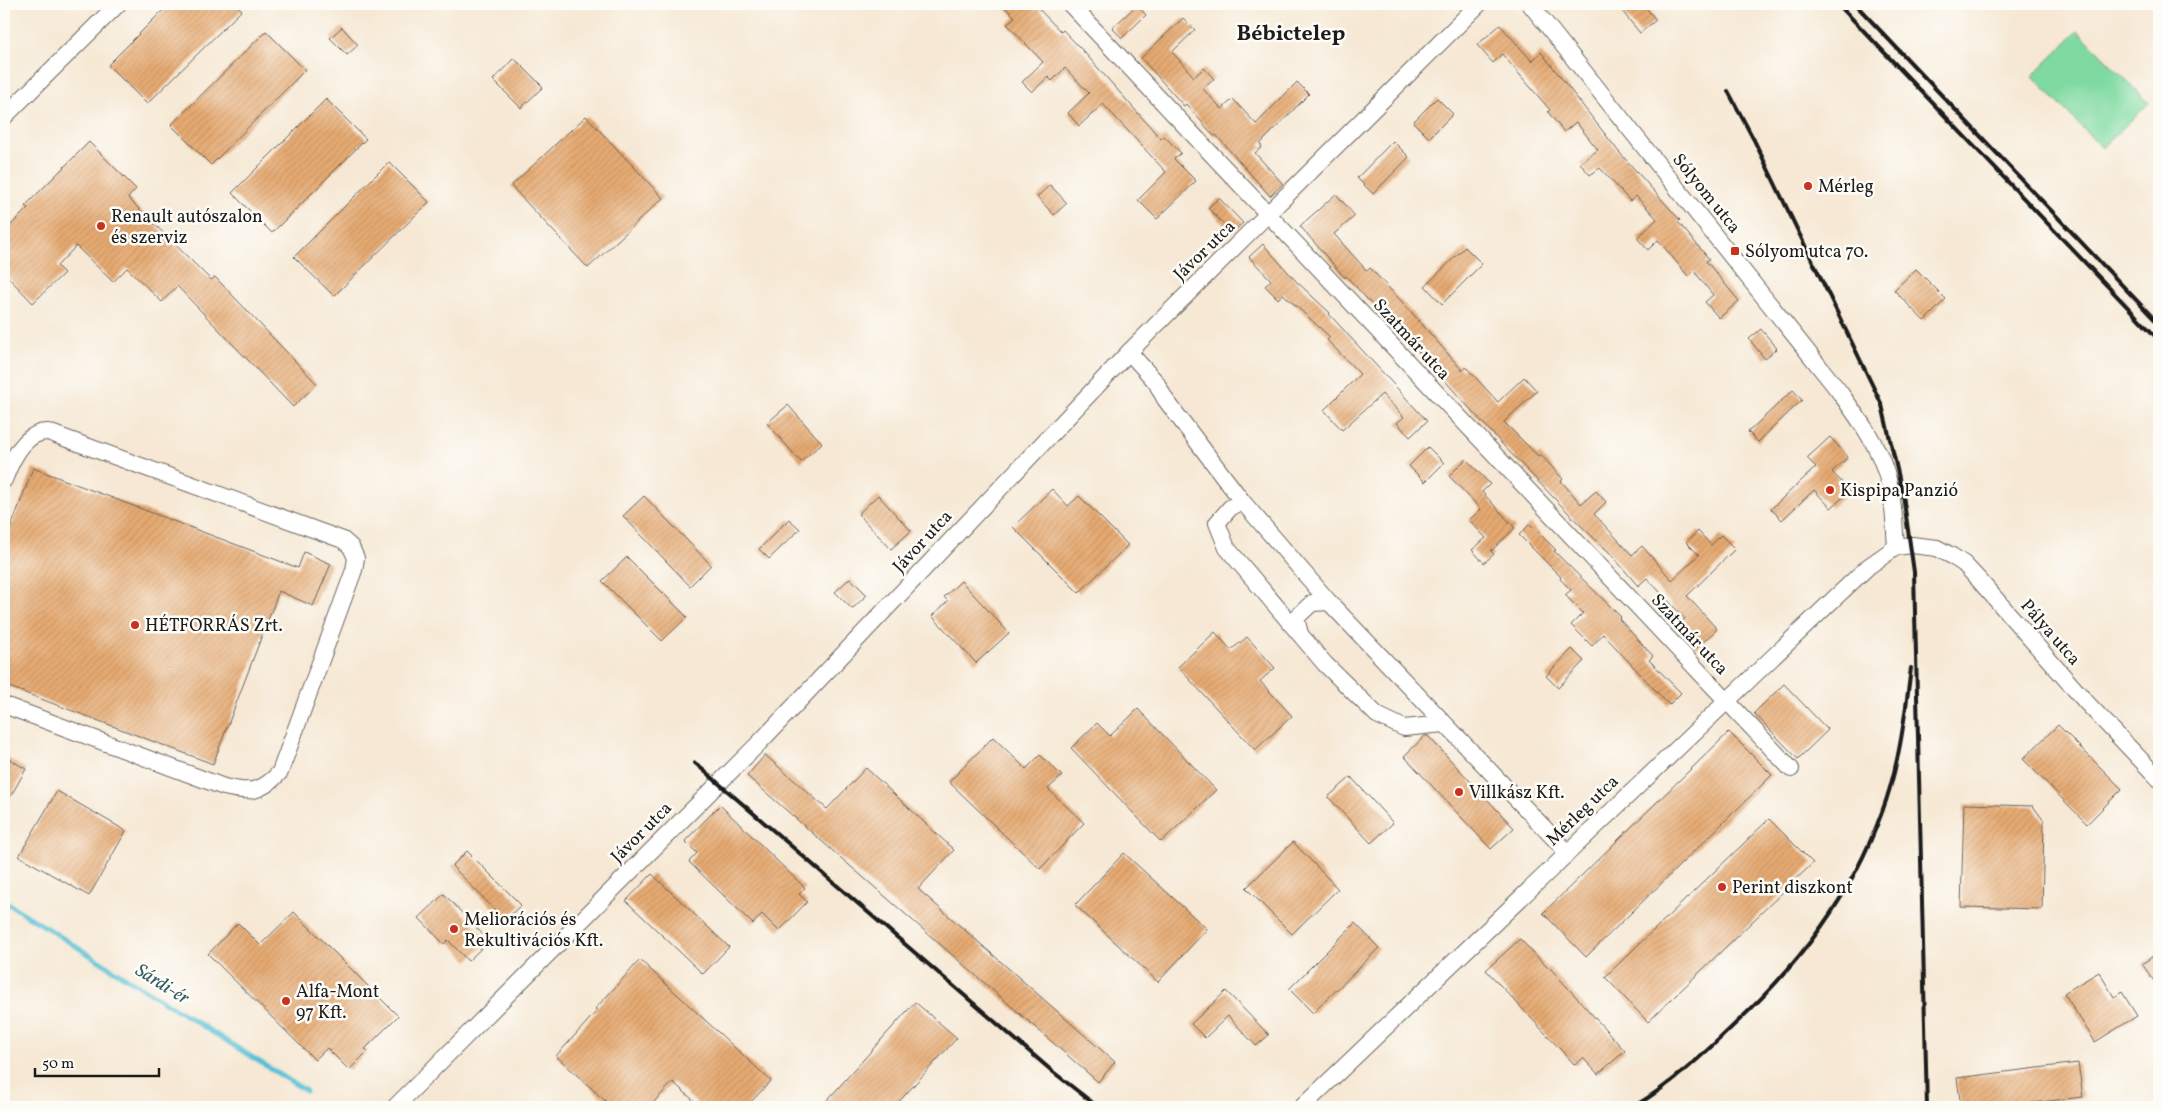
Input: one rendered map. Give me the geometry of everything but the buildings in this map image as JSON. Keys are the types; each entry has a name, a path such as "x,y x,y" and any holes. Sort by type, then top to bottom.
{"street":[{"path":"4,117 118,4"},
{"name":"Szatmár utca","path":"1070,4 1791,770"},
{"name":"Jávor utca","path":"395,1107 761,741 1129,352 1479,4"},
{"name":"Sólyom utca","path":"1530,4 1838,390 1862,423 1885,470 1894,512 1896,547"},
{"path":"1129,352 1156,382 1165,399 1242,501 1329,602 1567,852"},
{"path":"4,480 10,464 30,437 38,432 48,432 343,540 351,547 356,558 354,570 280,772 270,783 258,790 244,791 224,788 4,705"},
{"path":"1242,501 1230,508 1217,523 1227,548 1325,664 1377,715 1404,728 1444,724"},
{"name":"Pálya utca","path":"1896,547 1912,545 1937,548 1964,564 2086,702 2159,779"},
{"name":"Mérleg utca","path":"1302,1107 1567,852 1869,566 1896,547"},
{"path":"1300,634 1296,618 1312,603 1329,602"}],"green space":[{"path":"2078,31 2149,103 2102,148 2032,76"}],"waterway":[{"name":"Sárdi-ér","path":"4,901 306,1091"}],"railway":[{"path":"1838,4 2159,340"},
{"path":"1855,4 2159,324"},
{"path":"1728,91 1754,140 1882,405 1903,495 1914,572 1927,1107"},
{"path":"1633,1107 1686,1069 1759,1001 1802,953 1839,900 1869,843 1888,795 1901,741 1911,668"},
{"path":"695,763 1052,1071 1098,1107"}],"place":[{"name":"Mérleg","path":"1808,186"},
{"name":"Renault autószalon és szerviz","path":"101,226"},
{"name":"Sólyom utca 70.","path":"1735,251"},
{"name":"Kispipa Panzió","path":"1830,490"},
{"name":"HÉTFORRÁS Zrt.","path":"135,625"},
{"name":"Villkász Kft.","path":"1459,792"},
{"name":"Perint diszkont","path":"1722,887"},
{"name":"Meliorációs és Rekultivációs Kft.","path":"454,929"},
{"name":"Alfa-Mont 97 Kft.","path":"286,1001"}],"district":[{"name":"Bébictelep","path":"1291,32"}]}
